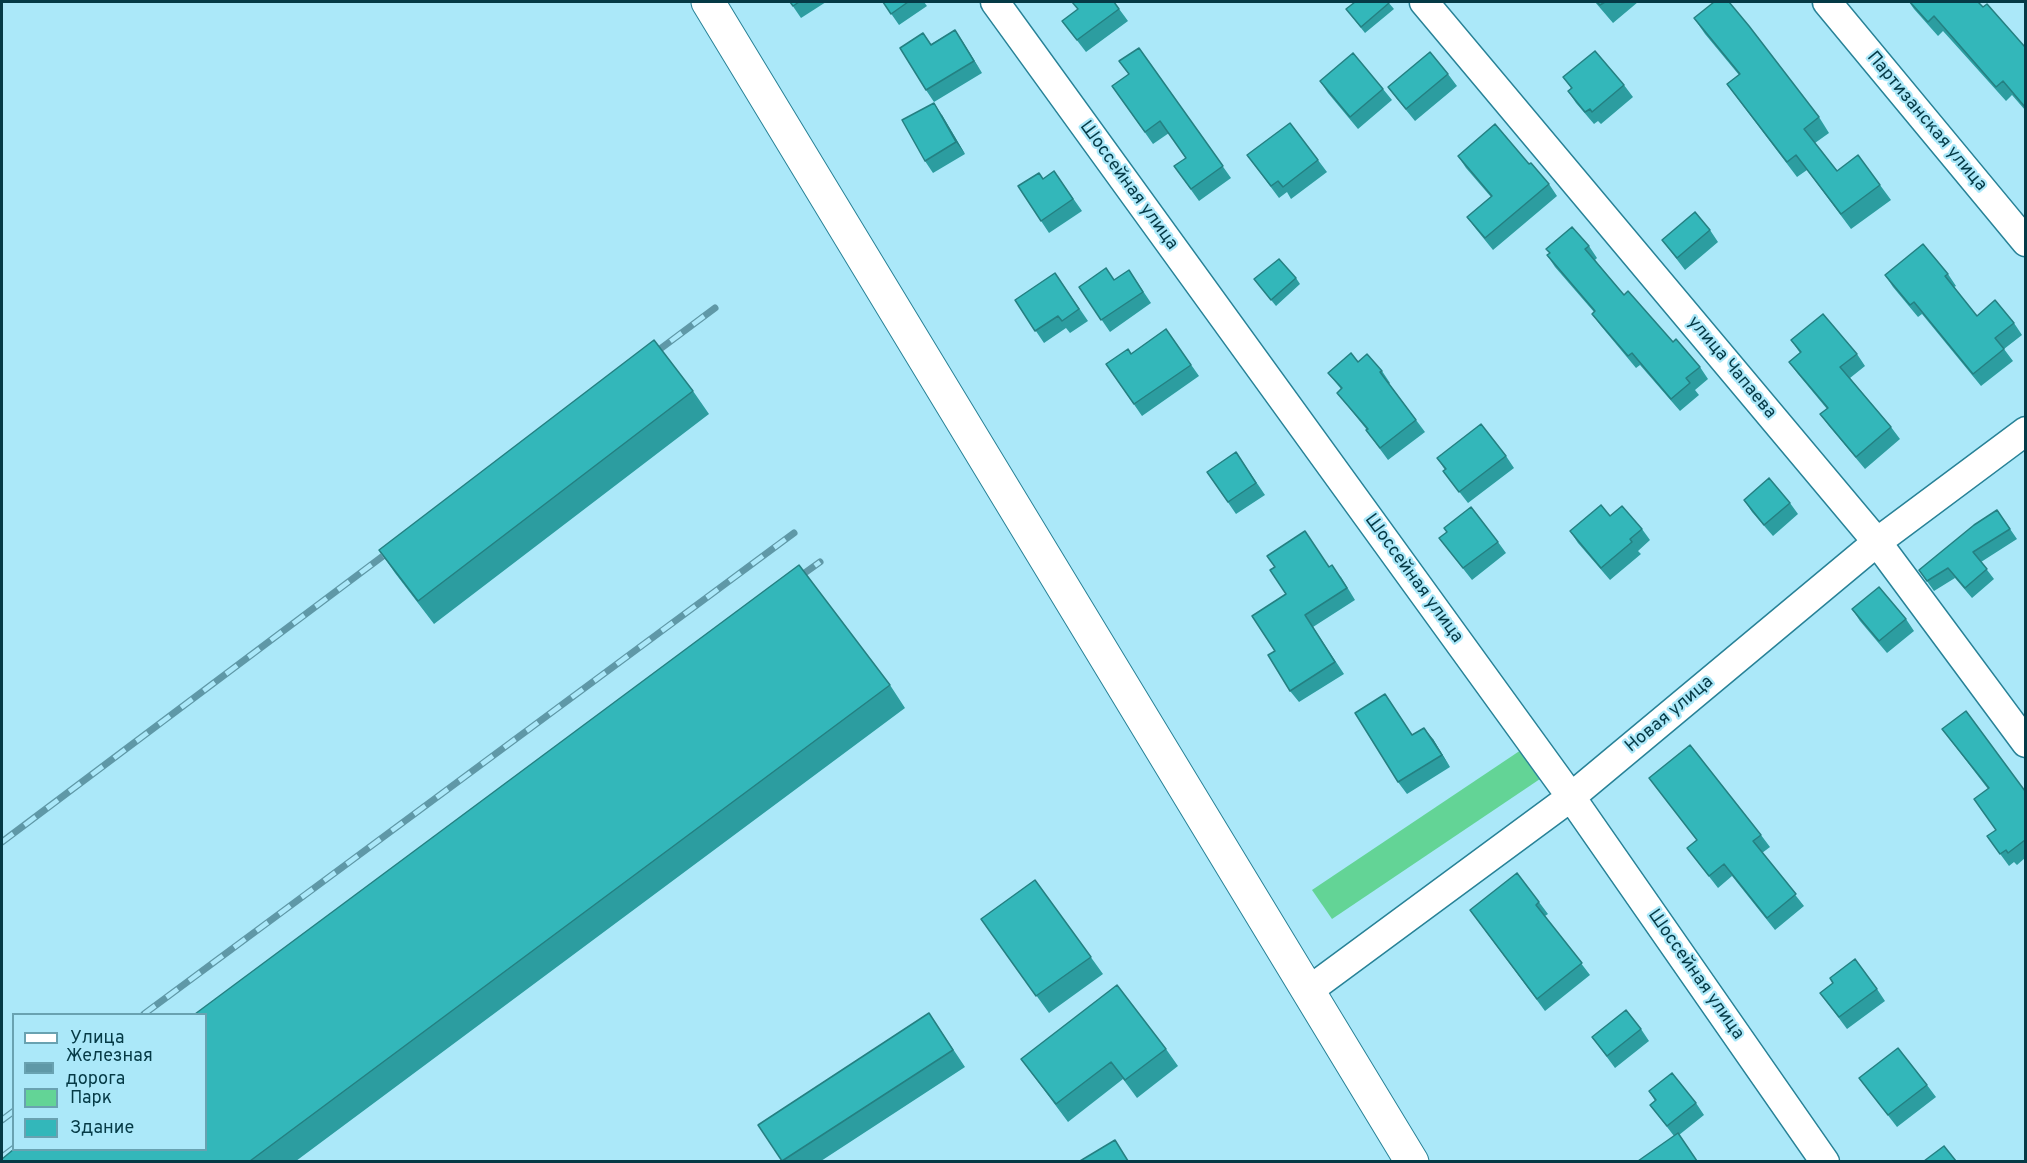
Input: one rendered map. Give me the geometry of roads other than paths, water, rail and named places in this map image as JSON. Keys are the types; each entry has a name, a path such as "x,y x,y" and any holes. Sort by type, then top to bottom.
{"main road":[{"path":"708,2 1412,1161"}],"street":[{"name":"Шоссейная улица","path":"995,2 1571,797 1825,1161"},
{"name":"улица Чапаева","path":"1424,2 1877,542 2025,743"},
{"name":"Партизанская улица","path":"1827,2 2025,242"},
{"name":"Новая улица","path":"1308,991 1571,797 1877,542 2025,431"}],"railway":[{"path":"648,358 715,308"},
{"path":"145,1013 794,533"},
{"path":"2,842 395,547"},
{"path":"792,582 820,562"},
{"path":"2,1120 12,1112"},
{"path":"2,1157 12,1150"}]}
